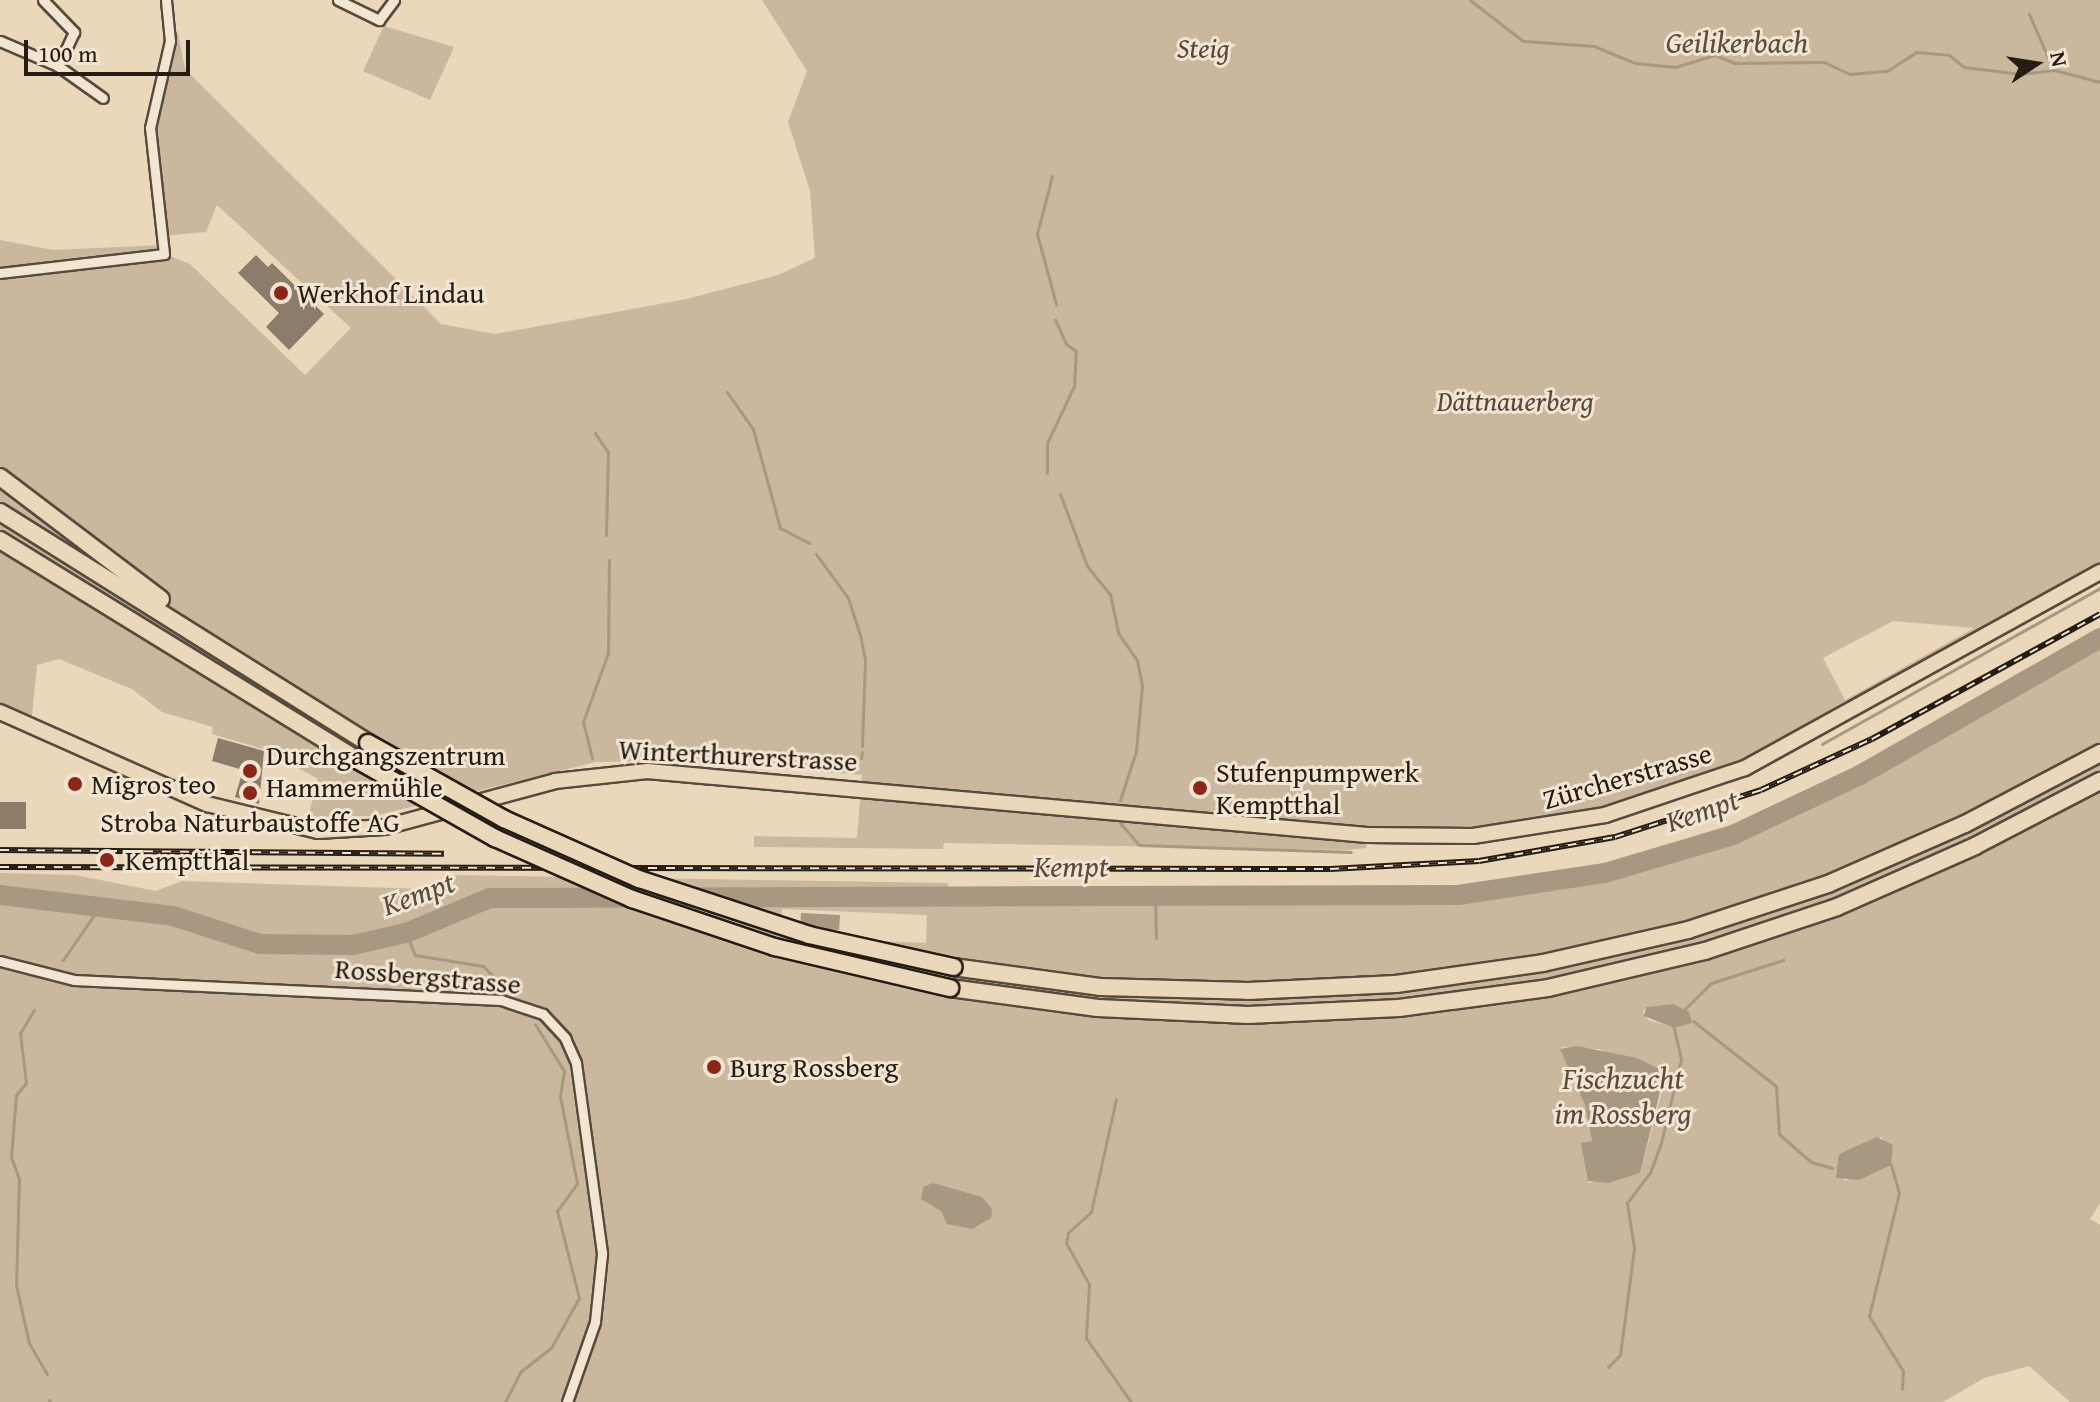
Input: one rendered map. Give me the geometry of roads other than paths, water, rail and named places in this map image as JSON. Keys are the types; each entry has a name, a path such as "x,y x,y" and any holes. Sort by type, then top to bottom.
{"highway":[{"path":"0,477 137,577 188,625"},
{"path":"0,512 188,625 368,743 504,819 667,890 809,935 953,967 1100,987 1248,991 1411,982 1558,961 1688,930 1828,884 1965,824 2100,753"},
{"path":"0,540 357,760 495,838 646,904 789,951 950,988 1098,1008 1263,1015 1399,1008 1548,988 1705,951 1837,907 1975,846 2100,781"}],"main road":[{"name":"Zürcherstrasse","path":"1119,812 1428,837 1517,832 1605,815 1690,789 1786,749 2100,572"},
{"name":"Winterthurerstrasse","path":"0,712 207,804 318,831 385,827 555,781 629,772 1119,812"}],"street":[{"path":"43,0 74,32 58,66"},
{"path":"0,273 164,254 150,128 170,41 166,0"},
{"path":"338,0 379,20 394,0"},
{"path":"0,41 58,66 103,98"},
{"name":"Rossbergstrasse","path":"0,961 74,980 501,1000 543,1014 565,1038 576,1063 602,1254 598,1311 567,1402"}],"water":[{"path":"801,913 840,915 839,930 800,928"},
{"path":"1673,1004 1689,1012 1692,1023 1674,1028 1644,1016 1646,1007"},
{"name":"Fischzucht im Rossberg","path":"1577,1046 1637,1058 1665,1072 1640,1173 1608,1183 1588,1181 1581,1143 1592,1141 1585,1105 1560,1049"},
{"path":"1877,1137 1893,1145 1891,1165 1859,1180 1836,1178 1839,1154"},
{"path":"933,1183 982,1197 992,1209 991,1218 972,1229 947,1224 941,1211 921,1199 923,1187"}],"waterway":[{"name":"Geilikerbach","path":"1470,0 1523,41 1594,46 1635,63 1675,67 1715,55 1735,63 1824,62 1850,74 1887,71 1916,52 1949,55 1964,67 2021,74 2054,70 2100,82"},
{"path":"2029,14 2053,69"},
{"path":"1052,176 1037,234 1056,304"},
{"path":"1047,473 1047,443 1074,386 1076,351 1066,344 1055,319"},
{"path":"727,392 753,429 780,528 809,543"},
{"path":"595,433 608,452 606,535"},
{"path":"1060,494 1087,566 1110,594 1118,633 1137,660 1142,686 1136,751 1120,800"},
{"path":"816,554 848,598 860,634 865,659 862,746"},
{"path":"592,758 583,722 608,653 609,560"},
{"path":"1822,744 2100,588"},
{"name":"Kempt","path":"0,895 173,916 260,944 353,945 406,933 490,898 1458,895 1605,873 1733,835 1860,775 2100,638"},
{"path":"861,758 862,752"},
{"path":"1120,823 1139,845 1351,852"},
{"name":"Kempt","path":"1351,888 1352,898"},
{"path":"1155,898 1156,938"},
{"path":"63,960 96,912"},
{"path":"406,933 415,955 483,966 498,981"},
{"path":"1685,1009 1711,983 1783,960"},
{"path":"34,1010 20,1033 26,1083 16,1095 11,1157 19,1179 16,1285 29,1343 47,1374"},
{"path":"1693,1021 1776,1086 1779,1134 1811,1162 1832,1168"},
{"path":"505,1402 520,1372 551,1348 579,1298 557,1211 577,1183 560,1096 564,1071 535,1024"},
{"path":"1608,1367 1620,1355 1634,1248 1627,1203 1650,1173 1661,1143 1681,1059 1674,1028"},
{"path":"1116,1099 1091,1212 1068,1233 1066,1243 1089,1284 1086,1338 1131,1402"},
{"path":"1891,1165 1899,1193 1869,1316 1903,1371 1902,1389"}],"railway":[{"path":"0,867 1330,869 1479,861 1615,837 1761,790 1872,739 2100,614"},
{"path":"0,850 444,854"}],"place":[{"name":"Werkhof Lindau","path":"281,293"},
{"name":"Durchgangszentrum Hammermühle","path":"250,771"},
{"name":"Migros teo","path":"75,784"},
{"name":"Stufenpumpwerk Kemptthal","path":"1200,788"},
{"name":"Stroba Naturbaustoffe AG","path":"250,793"},
{"name":"Kemptthal","path":"107,860"},
{"name":"Burg Rossberg","path":"714,1067"}],"park label":[{"name":"Steig","path":"1203,48"},
{"name":"Dättnauerberg","path":"1515,401"}]}
